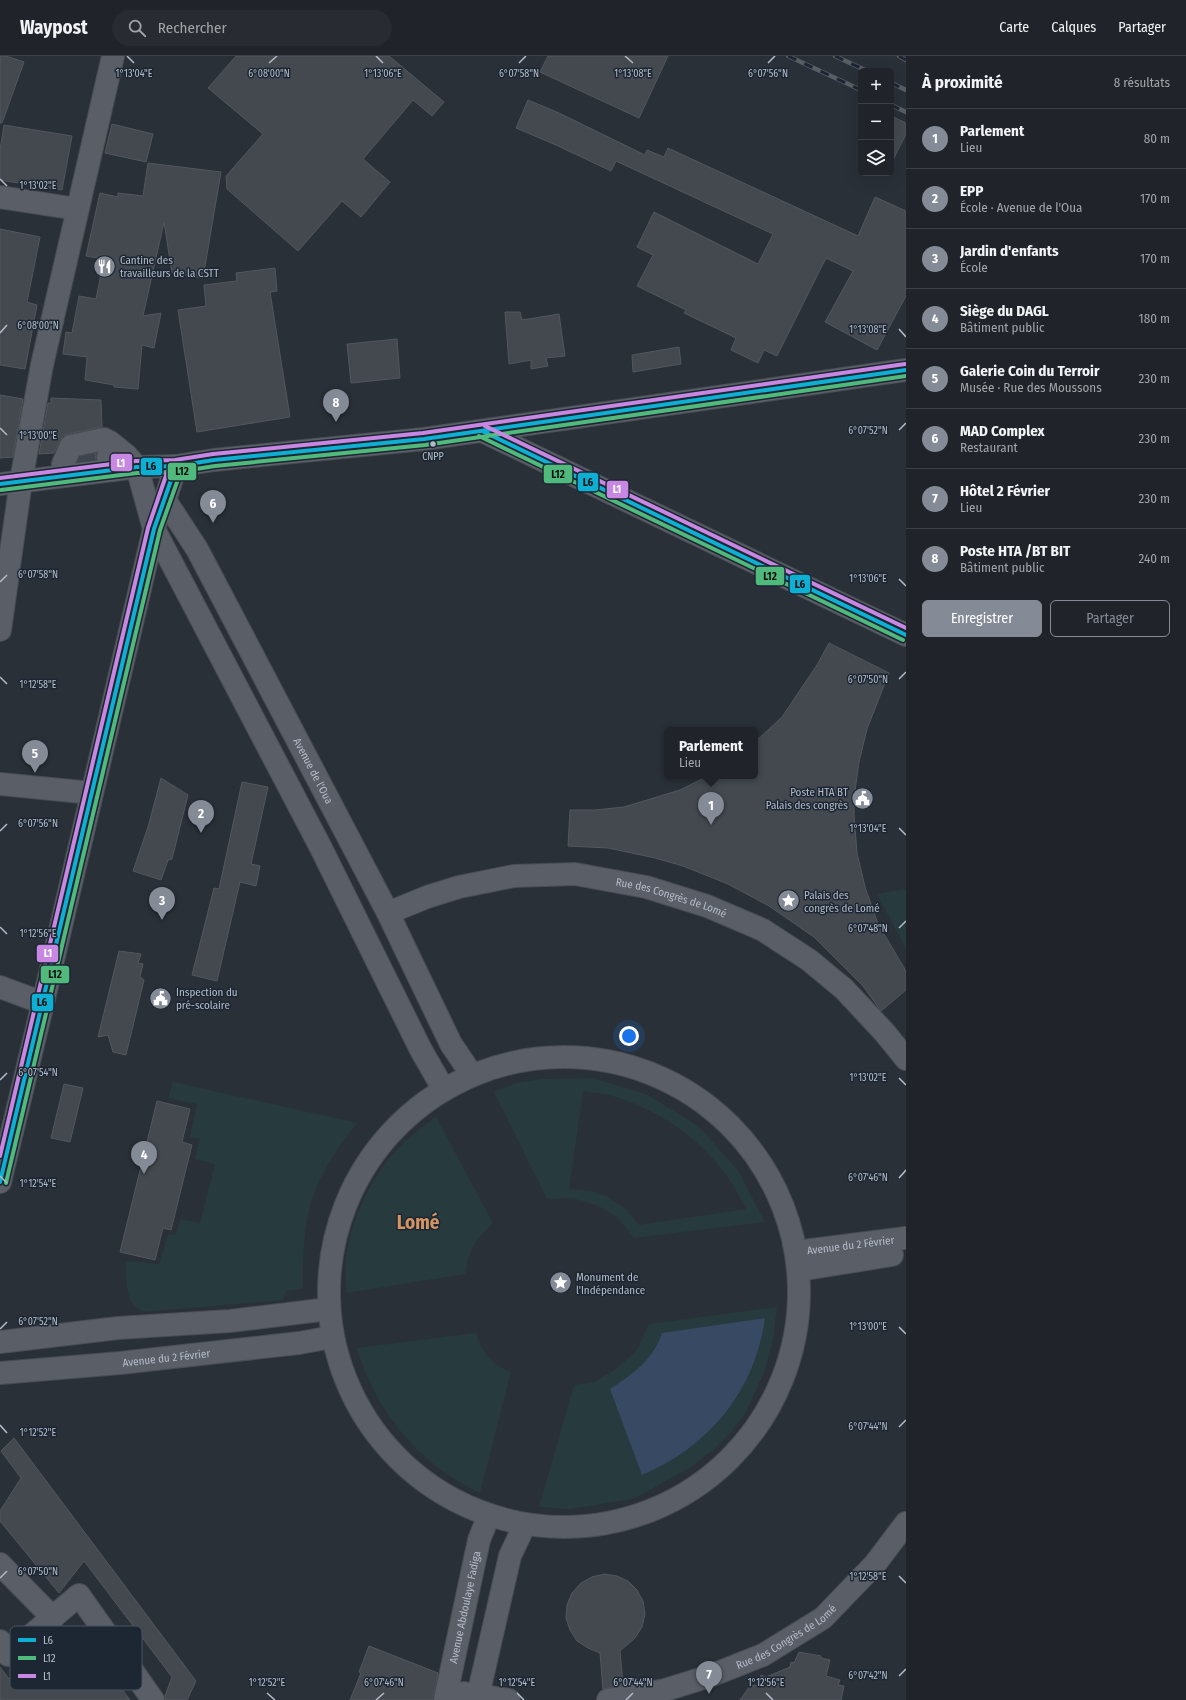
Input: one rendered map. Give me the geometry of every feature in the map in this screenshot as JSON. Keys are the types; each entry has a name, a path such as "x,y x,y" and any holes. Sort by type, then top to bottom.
{"main road":[{"path":"10,483 66,468 126,460 176,466 214,460 424,440 906,370"}],"street":[{"path":"0,630 10,483 42,365 113,56"},
{"path":"0,197 77,210"},
{"path":"482,431 906,635"},
{"path":"66,468 71,446 104,439 110,442 126,460 154,529 321,848 421,1050 444,1090"},
{"path":"0,1182 154,529 157,518 166,500 176,466"},
{"name":"Avenue de l'Oua","path":"166,500 197,549 388,913 451,1044 472,1075"},
{"path":"0,784 92,793"},
{"name":"Rue des Congrès de Lomé","path":"388,913 427,897 459,887 514,876 575,874 646,887 707,906 763,930 809,960 844,989 885,1033 906,1059"},
{"path":"0,987 43,1003"},
{"path":"564,1056 611,1061 656,1075 698,1097 734,1127 763,1165 784,1207 797,1260 798,1317 787,1363 768,1407 740,1446 705,1479 665,1504 620,1520 572,1527 525,1524 489,1515 456,1502 426,1483 398,1461 375,1434 356,1404 342,1371 332,1337 329,1309 330,1266 339,1223 355,1183 379,1147 404,1120 444,1090 472,1075 517,1061 564,1056"},
{"name":"Avenue du 2 Février","path":"797,1260 906,1238"},
{"name":"Avenue du 2 Février","path":"797,1260 816,1268 906,1252"},
{"path":"0,1342 118,1328 230,1321 329,1309"},
{"name":"Avenue du 2 Février","path":"0,1374 120,1363 298,1343 332,1337"},
{"name":"Avenue Abdoulaye Fadiga","path":"446,1695 479,1540 489,1515"},
{"name":"Rue des Congrès de Lomé","path":"608,1700 665,1690 710,1676 762,1655 823,1618 874,1564 906,1523"},
{"path":"478,1698 510,1556 525,1524"},
{"path":"0,1564 53,1618"},
{"path":"43,1626 79,1595 101,1626"},
{"path":"0,1641 8,1655 10,1653"},
{"path":"142,1684 153,1700"},
{"path":"446,1695 509,1700"}],"green space":[{"path":"906,889 906,949 877,894"},
{"path":"592,1078 648,1095 698,1126 738,1170 765,1222 634,1238 618,1218 597,1205 572,1198 547,1199 494,1092 516,1083 541,1079","holes":["583,1091 615,1097 640,1106 677,1127 710,1155 736,1190 746,1209 639,1225 627,1210 608,1197 592,1191 569,1189"]},
{"path":"173,1082 358,1123 345,1138 328,1164 311,1203 304,1239 303,1289 286,1291 283,1300 143,1312 133,1304 127,1289 126,1261 159,1264 168,1234 175,1235 181,1219 200,1223 215,1164 195,1159 200,1139 190,1137 197,1104 168,1098"},
{"path":"436,1117 493,1223 477,1240 471,1251 465,1274 347,1293 346,1264 349,1243 359,1209 367,1193 375,1178 397,1150 415,1132"},
{"path":"777,1307 773,1340 765,1370 746,1412 731,1432 715,1448 688,1469 633,1499 569,1509 539,1507 574,1385 594,1382 616,1369 637,1350 649,1324"},
{"path":"476,1333 481,1347 488,1357 504,1369 511,1372 480,1493 458,1481 438,1467 419,1451 403,1434 375,1393 357,1348"}],"water":[{"path":"765,1318 760,1345 751,1369 739,1392 725,1413 708,1432 688,1449 666,1463 642,1475 610,1389 627,1378 648,1359 658,1343 662,1333"}],"building":[{"path":"0,56 6,56 24,62 2,123 0,123"},
{"path":"236,56 389,56 444,102 432,116 413,100 363,159 390,182 361,217 342,201 298,251 227,189 226,176 263,134 208,88"},
{"path":"548,56 668,56 639,118 540,72"},
{"path":"528,100 559,113 645,155 647,150 664,157 668,148 858,236 875,197 906,211 906,296 877,350 825,322 853,271 826,258 777,356 764,350 758,363 731,350 736,338 684,313 686,310 637,286 653,255 637,247 654,212 758,264 773,234 616,161 611,171 516,128"},
{"path":"894,117 906,123 906,134 894,158"},
{"path":"112,124 153,134 146,162 105,153"},
{"path":"4,125 72,136 62,190 0,180 0,150"},
{"path":"148,163 221,172 203,278 172,273 164,222 143,316 161,313 154,348 142,345 138,389 114,387 114,385 85,380 87,357 63,354 66,332 72,333 79,296 96,299 104,259 86,256 100,193 118,197 118,193 143,196"},
{"path":"0,229 40,237 27,302 37,305 25,369 0,365"},
{"path":"275,268 277,291 270,292 290,417 197,432 178,310 206,306 204,285 237,281 236,273"},
{"path":"505,312 520,312 522,320 559,314 565,356 546,358 548,366 531,369 531,360 509,364"},
{"path":"397,339 400,378 351,383 347,344"},
{"path":"679,347 681,364 633,372 632,355"},
{"path":"0,395 23,399 13,457 0,458"},
{"path":"51,398 101,400 102,427 63,436 54,453 39,454 48,403 51,403"},
{"path":"96,453 96,460 78,462 80,457"},
{"path":"829,643 889,673 867,729 859,762 854,798 857,853 865,887 878,924 906,971 906,990 881,1011 863,986 814,937 769,906 728,884 683,866 655,858 608,848 568,846 570,810 595,810 624,807 680,790 702,779 758,779 758,739 782,717 817,665"},
{"path":"161,778 188,795 172,859 168,860 161,880 133,871 148,827"},
{"path":"242,782 268,787 251,864 260,866 256,886 240,882 217,981 192,975 214,888 219,889"},
{"path":"119,951 141,954 138,963 143,964 140,977 144,980 126,1055 113,1052 108,1035 98,1037"},
{"path":"64,1084 83,1088 70,1142 51,1138"},
{"path":"157,1101 190,1109 182,1142 192,1145 171,1230 163,1228 155,1260 120,1252"},
{"path":"14,1438 196,1681 187,1700 165,1700 172,1677 142,1637 142,1626 133,1626 84,1561 59,1593 0,1521 0,1511 21,1478 1,1451"},
{"path":"604,1574 617,1576 628,1581 637,1590 643,1601 645,1614 642,1627 635,1638 620,1651 623,1685 603,1689 600,1653 577,1641 570,1630 566,1618 567,1605 572,1593 581,1583 592,1577"},
{"path":"369,1646 438,1673 433,1700 350,1700 361,1673 359,1672"},
{"path":"799,1652 821,1656 821,1658 830,1660 826,1676 840,1680 838,1685 844,1686 841,1700 740,1700 750,1686 758,1685 761,1675 766,1677 790,1667 791,1662 794,1663"},
{"path":"0,1667 9,1679 10,1678 10,1690 122,1690 130,1700 0,1700"}],"tunnel":[{"path":"73,462 108,457"}],"railway":[{"path":"788,56 858,89"},
{"path":"835,56 861,68"},
{"path":"899,56 906,60"},
{"path":"894,84 906,90"},
{"path":"894,106 906,112"}],"transit line":[{"name":"L1","path":"0,478 136,461 175,460 213,454 423,433 905,364"},
{"name":"L6","path":"0,484 137,467 176,466 214,460 424,439 906,370"},
{"name":"L12","path":"1,490 137,473 177,472 215,466 425,445 906,376"},
{"name":"L1","path":"485,426 906,628"},
{"name":"L6","path":"482,431 906,635"},
{"name":"L12","path":"479,436 903,640"},
{"name":"L1","path":"0,1156 148,528 170,464"},
{"name":"L6","path":"0,1182 154,529 176,466"},
{"name":"L12","path":"6,1183 160,530 182,468"}],"place":[{"name":"Cantine des travailleurs de la CSTT","path":"105,266"},
{"name":"Poste HTA /BT BIT","path":"336,422"},
{"name":"CNPP","path":"433,444"},
{"name":"MAD Complex","path":"213,523"},
{"name":"Galerie Coin du Terroir","path":"35,773"},
{"name":"Poste HTA BT Palais des congrès","path":"863,798"},
{"name":"Parlement","path":"711,825"},
{"name":"EPP","path":"201,833"},
{"name":"Palais des congrès de Lomé","path":"788,901"},
{"name":"Jardin d'enfants","path":"162,920"},
{"name":"Inspection du pré-scolaire","path":"161,998"},
{"name":"Siège du DAGL","path":"144,1174"},
{"name":"Monument de l'Indépendance","path":"561,1283"},
{"name":"Hôtel 2 Février","path":"709,1694"}],"district":[{"name":"Lomé","path":"418,1222"}]}
